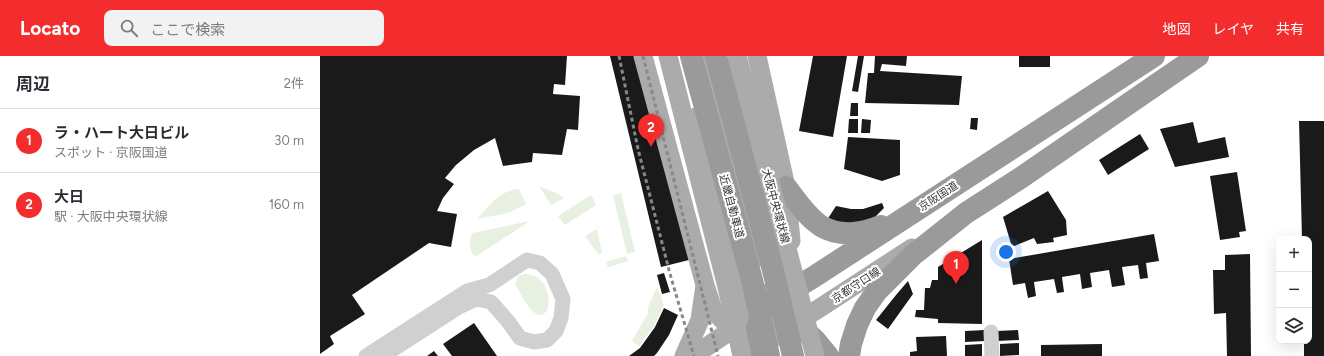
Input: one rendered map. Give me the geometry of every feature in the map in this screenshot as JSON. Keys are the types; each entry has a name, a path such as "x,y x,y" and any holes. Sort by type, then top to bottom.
{"highway":[{"name":"近畿自動車道","path":"690,56 752,280 765,333"},
{"name":"近畿自動車道","path":"716,56 774,274 793,356"},
{"name":"京阪国道","path":"765,333 788,292 1154,56"},
{"path":"849,356 857,324 865,308 877,290 913,255 966,213 1022,177 1198,56"},
{"path":"786,187 810,217 821,226 833,231 847,233 862,232 876,228 912,212"},
{"path":"765,333 815,340 828,356"}],"main road":[{"path":"643,56 713,310 732,329 765,333"},
{"path":"668,56 725,279 765,333"},
{"path":"680,56 747,309 765,333 799,356"},
{"path":"703,56 758,257 765,333"},
{"name":"大阪中央環状線","path":"737,56 815,356"},
{"path":"756,56 786,187 792,254 788,292"},
{"name":"京都守口線","path":"765,333 966,213"},
{"path":"684,356 700,320 705,285"},
{"path":"693,356 732,329"}],"street":[{"path":"366,356 467,292 489,285 527,260 540,262 552,274 563,299 561,318 556,331 547,340 534,342 520,338 491,302 476,299 459,307 383,356"},
{"path":"990,332 992,356"}],"green space":[{"path":"539,186 556,193 564,198 551,205"},
{"path":"519,189 526,204 508,213 477,219 495,200 506,192"},
{"path":"621,193 635,252 627,254 613,195"},
{"path":"591,195 596,205 565,225 558,216"},
{"path":"530,221 475,257 471,252 470,246 472,233"},
{"path":"597,229 602,253 599,255 585,236"},
{"path":"626,256 628,261 608,267 606,262"},
{"path":"525,274 535,276 542,281 546,289 548,305 543,315 537,314 531,309 515,284 518,276"},
{"path":"657,287 664,305 654,326 639,346 632,341 648,313 648,307"}],"building":[{"path":"320,56 567,56 565,85 554,84 553,94 580,96 578,130 567,129 562,155 533,153 532,162 503,166 495,138 474,150 456,165 445,178 454,184 443,198 437,211 457,214 451,247 429,243 352,295 365,314 330,336 334,344 320,354"},
{"path":"610,56 650,56 701,257 661,267"},
{"path":"813,56 847,56 833,137 799,131"},
{"path":"858,56 864,56 858,92 852,91"},
{"path":"875,56 907,56 906,66 882,64 880,71 962,76 959,105 865,103 868,73 874,73"},
{"path":"1019,56 1050,56 1050,67 1019,67"},
{"path":"851,103 858,103 858,116 850,116"},
{"path":"971,118 978,118 977,130 970,129"},
{"path":"849,119 858,119 858,133 848,133"},
{"path":"862,119 871,120 870,133 861,133"},
{"path":"1299,121 1324,121 1324,356 1304,356 1304,344 1312,344 1312,236 1302,236"},
{"path":"1193,122 1198,143 1225,137 1229,157 1175,167 1160,129"},
{"path":"1140,134 1149,149 1108,175 1099,160"},
{"path":"848,137 900,140 900,175 882,181 844,169"},
{"path":"1237,172 1246,231 1239,232 1240,237 1220,240 1210,176"},
{"path":"1048,191 1066,220 1067,235 1053,238 1054,242 1037,244 1034,238 1012,247 1003,217"},
{"path":"882,203 884,208 869,223 846,225 827,220 836,206 851,209 863,209"},
{"path":"1154,234 1159,261 1146,263 1148,278 1140,279 1138,265 1122,267 1125,285 1112,287 1109,270 1090,273 1092,287 1082,289 1080,274 1062,277 1064,292 1057,293 1054,279 1034,282 1036,296 1028,298 1025,283 1013,285 1009,259"},
{"path":"982,240 982,324 938,323 938,319 915,317 916,310 924,310 925,288 930,288 932,280 938,280 938,267"},
{"path":"1250,254 1251,356 1227,356 1226,313 1214,314 1213,270 1225,270 1225,255"},
{"path":"664,273 670,292 662,294 657,275"},
{"path":"908,281 913,294 888,329 876,320"},
{"path":"664,308 678,315 669,335 657,353 654,356 629,356 640,348 655,327"},
{"path":"474,323 497,356 452,356 443,344"},
{"path":"985,330 985,341 965,342 965,331"},
{"path":"1018,330 1019,340 997,341 997,331"},
{"path":"946,336 947,356 910,356 910,352 917,351 916,337"},
{"path":"1019,343 1019,355 1000,356 1000,344"},
{"path":"982,344 982,356 965,356 965,345"},
{"path":"1102,344 1102,356 1041,356 1041,345"},
{"path":"434,351 438,356 427,356"}],"railway":[{"path":"619,56 638,149 670,274 694,356"},
{"path":"643,56 718,356"}],"place":[{"name":"大日","path":"651,147"},
{"name":"ラ・ハート大日ビル","path":"956,284"}]}
